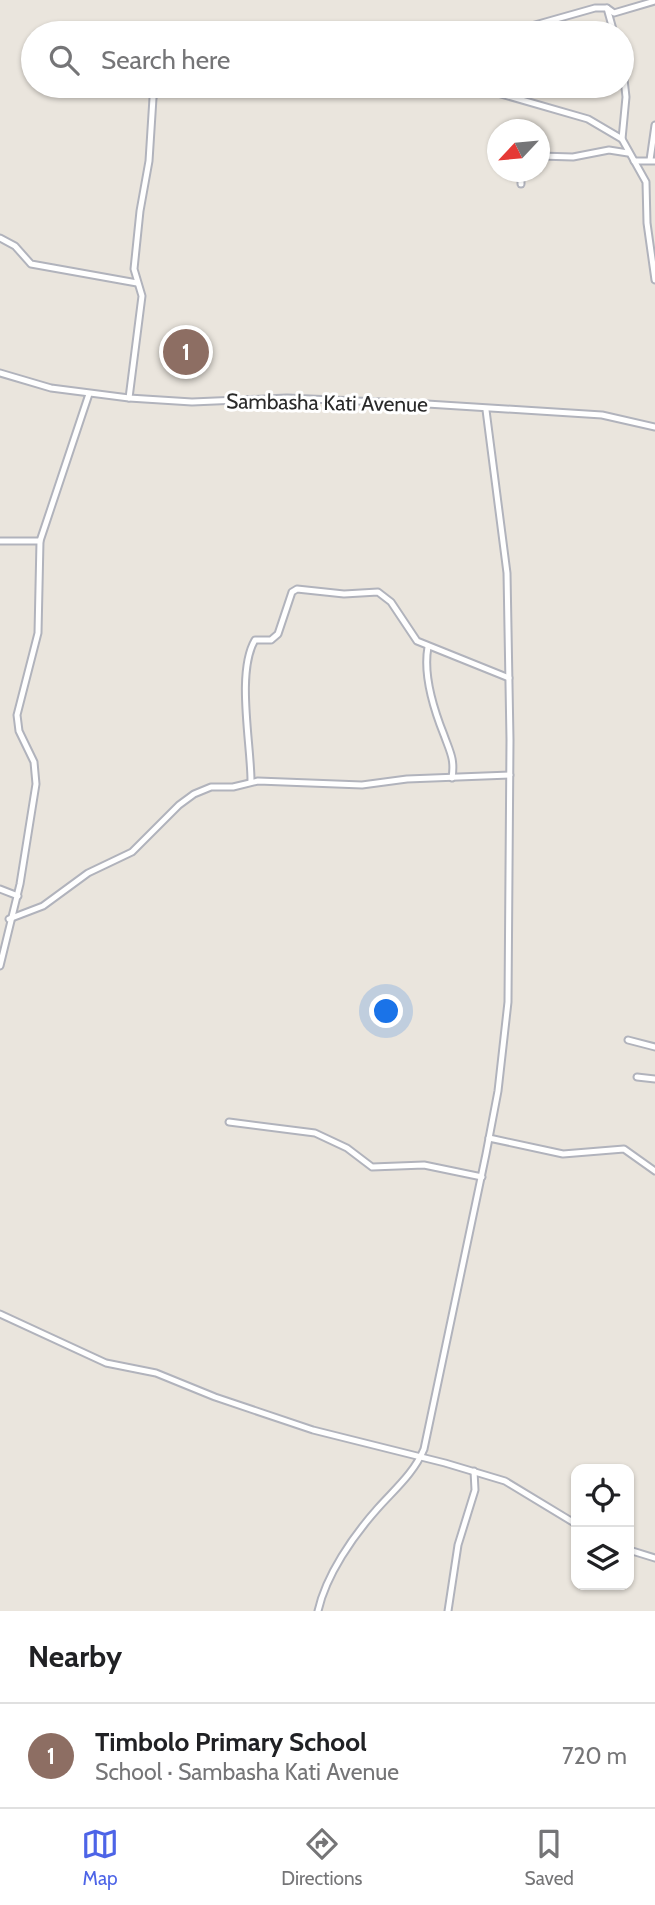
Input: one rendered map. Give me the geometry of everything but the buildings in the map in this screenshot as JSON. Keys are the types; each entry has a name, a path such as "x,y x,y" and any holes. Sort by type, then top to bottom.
{"street":[{"path":"549,21 594,8 607,8 614,13 655,1"},
{"path":"607,8 611,21"},
{"path":"129,398 142,296 134,269 139,211 149,161 154,98"},
{"path":"515,98 588,119 622,139"},
{"path":"626,98 622,139 646,182 647,223 655,280"},
{"path":"634,161 652,161 655,125"},
{"path":"550,156 573,157 609,149 628,153"},
{"path":"0,238 15,246 31,264 137,283"},
{"name":"Sambasha Kati Avenue","path":"0,373 23,382 129,398 192,402 287,398 602,415 655,427"},
{"path":"0,966 9,919 18,896 36,778 17,715 38,633 40,541 88,405 89,394"},
{"path":"318,1611 328,1581 345,1554 368,1520 409,1475 421,1457 489,1138 508,1002 510,775 507,573 486,410"},
{"path":"0,541 40,541"},
{"path":"251,782 247,689 251,648 255,640 271,640 278,634 293,590 344,594 378,592 391,601 411,635 428,647 509,678"},
{"path":"428,647 427,668 434,699 443,734 453,753 452,778"},
{"path":"9,919 43,906 88,873 132,852 194,794 211,787 233,787 251,782 355,785 510,775"},
{"path":"0,889 18,896"},
{"path":"628,1040 655,1047"},
{"path":"637,1077 655,1079"},
{"path":"229,1122 314,1133 347,1148 372,1167 424,1165 482,1177"},
{"path":"489,1138 563,1154 624,1149 655,1171"},
{"path":"0,1314 106,1363 156,1373 313,1430 474,1471 522,1489 548,1509 571,1521"},
{"path":"449,1611 458,1545 475,1490 474,1471"},
{"path":"634,1551 655,1558"}],"place":[{"name":"Timbolo Primary School","path":"186,352"}]}
